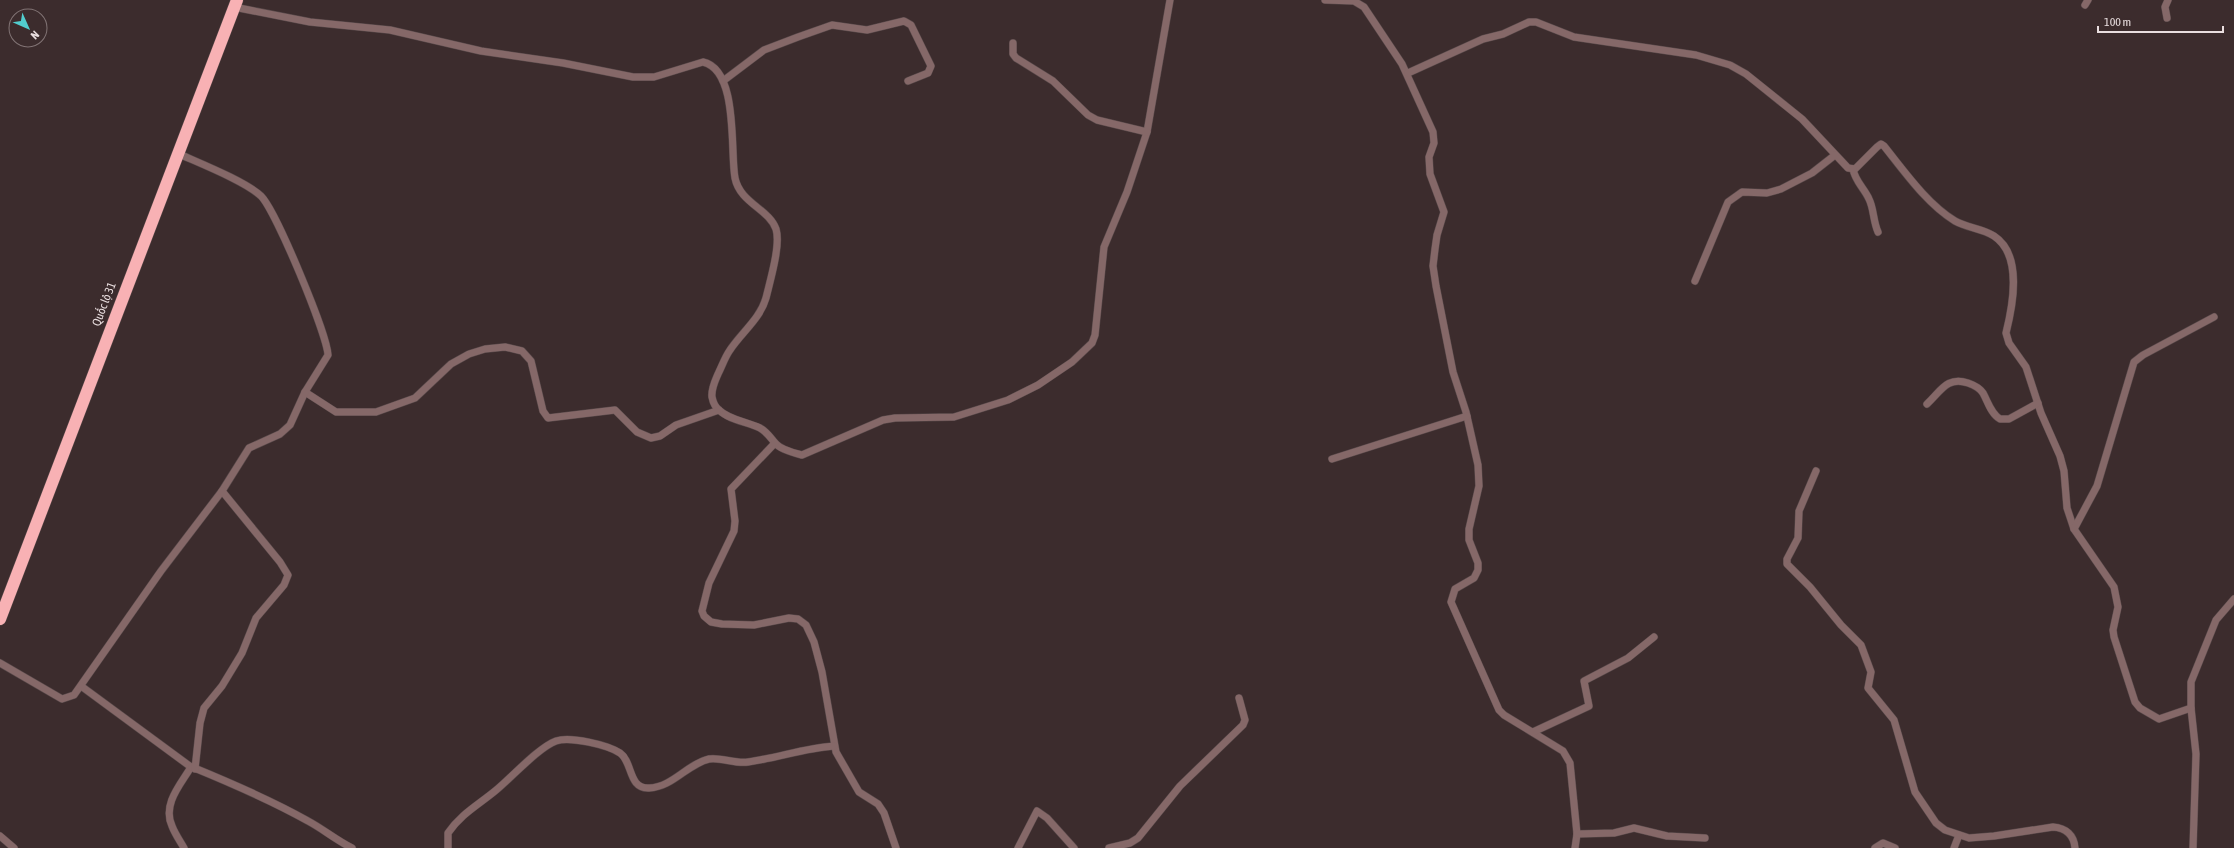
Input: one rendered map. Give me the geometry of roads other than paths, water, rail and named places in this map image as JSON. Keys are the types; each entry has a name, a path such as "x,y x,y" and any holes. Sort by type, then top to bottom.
{"highway":[{"name":"Quốc lộ 31","path":"0,619 235,3"}],"street":[{"path":"235,3 310,22 390,30 455,46 563,63 626,76 654,77 703,62 711,65 723,81 732,121 735,178 738,187 746,198 773,224 777,236 771,278 764,304 756,318 730,350 712,388 712,397 718,410 762,429 772,437 775,443 802,456 883,420 908,417 954,417 1008,400 1038,385 1083,353 1092,343 1095,335 1104,247 1127,192 1147,132 1170,0"},
{"path":"1325,0 1354,1 1364,7 1408,74 1434,137 1434,143 1429,157 1430,174 1444,212 1437,235 1433,266 1453,372 1468,416 1478,465 1479,486 1469,529 1469,540 1478,563 1478,570 1474,578 1455,589 1451,602 1499,710 1504,715 1563,751 1570,763 1578,834 1575,848"},
{"path":"2166,18 2165,7 2168,0"},
{"path":"723,81 764,50 798,37 832,26 853,27 868,30 904,21 911,26 931,66 928,73 908,81"},
{"path":"1408,74 1483,39 1503,34 1524,23 1536,22 1574,37 1696,55 1730,65 1746,74 1781,101 1817,133 1848,168 1853,169 1860,165 1877,146 1881,144 1884,146 1932,202 1955,221 1984,231 2002,243 2008,250 2012,280 2011,310 2006,333 2009,343 2026,367 2038,403 2063,466 2067,508 2074,530 2114,587 2118,607 2113,630 2114,637 2135,702 2140,708 2159,719 2191,708"},
{"path":"1013,43 1013,54 1016,58 1053,81 1088,116 1097,120 1147,132"},
{"path":"0,663 62,699 74,695 161,571 222,491 249,448 280,434 290,425 305,392 328,352 320,326 297,270 280,230 265,202 252,190 177,153"},
{"path":"1695,281 1728,202 1742,192 1767,193 1781,189 1812,173 1835,155"},
{"path":"1853,169 1854,177 1870,199 1874,223 1878,232"},
{"path":"2074,530 2097,486 2134,362 2143,355 2214,317"},
{"path":"305,392 336,412 376,412 415,398 451,364 469,354 485,349 505,347 522,351 531,361 543,410 548,418 615,410 637,432 651,438 660,436 676,425 718,410"},
{"path":"1927,404 1950,382 1956,380 1977,387 1982,392 1994,414 2000,419 2010,419 2038,403"},
{"path":"1332,459 1468,416"},
{"path":"775,443 731,489 735,521 734,531 709,583 702,611 706,620 711,622 754,625 789,618 798,619 806,625 814,642 822,672 836,752 859,792 878,804 884,813 896,848"},
{"path":"1816,471 1799,511 1798,538 1787,559 1787,564 1810,587 1841,625 1861,645 1871,672 1868,688 1894,720 1915,792 1936,823 1945,830 1970,838 2053,827 2060,828 2071,835 2075,848"},
{"path":"184,848 171,825 172,796 193,768 200,723 204,708 222,686 242,653 256,618 284,585 288,575 280,562 222,491"},
{"path":"2193,848 2196,754 2191,708 2191,682 2216,620 2234,599"},
{"path":"1533,732 1589,706 1584,681 1628,658 1654,637"},
{"path":"81,686 193,768 220,778 306,820 352,848"},
{"path":"1109,848 1130,843 1138,838 1180,786 1243,725 1245,720 1240,698"},
{"path":"448,848 448,833 465,812 495,791 556,741 575,740 620,753 625,758 629,774 639,785 648,788 663,785 709,759 749,762 794,751 834,746"},
{"path":"1018,848 1037,811 1047,818 1074,848"},
{"path":"1578,834 1614,832 1634,828 1667,836 1705,838"},
{"path":"1954,848 1959,835"},
{"path":"0,836 14,848"},
{"path":"1875,848 1883,843 1895,848"}]}
